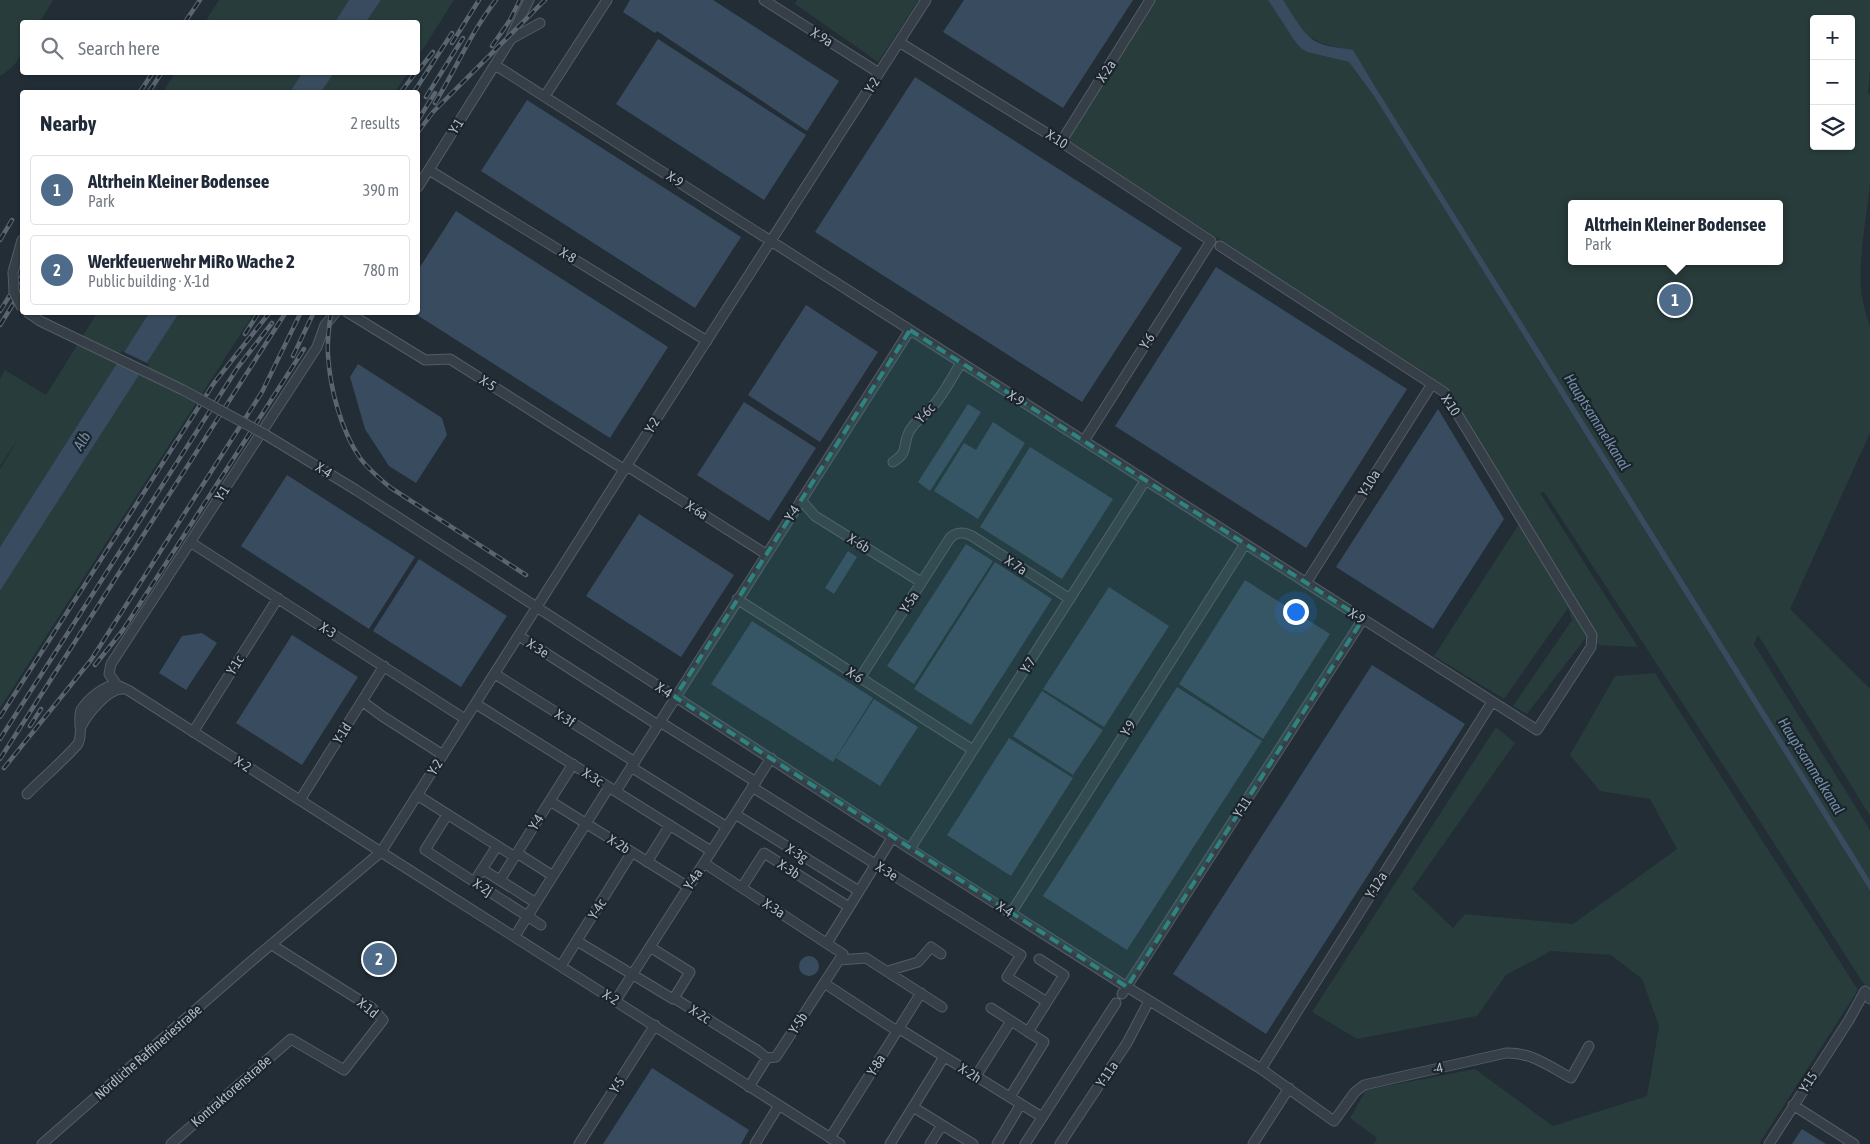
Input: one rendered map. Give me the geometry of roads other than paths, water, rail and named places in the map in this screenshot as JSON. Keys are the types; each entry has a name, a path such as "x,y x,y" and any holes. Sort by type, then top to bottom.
{"street":[{"name":"Y-1","path":"420,184 511,39 529,0"},
{"path":"545,96 607,0"},
{"name":"X-9a","path":"764,0 879,73"},
{"name":"Y-2","path":"381,852 926,0"},
{"name":"X-2a","path":"1061,142 1150,0"},
{"path":"511,39 540,23"},
{"name":"X-10","path":"900,42 1061,142 1211,241"},
{"name":"X-9","path":"495,65 1537,730"},
{"name":"X-8","path":"429,170 707,341"},
{"name":"Y-6","path":"1084,441 1211,241"},
{"name":"X-10","path":"1220,246 1444,392 1592,635 1591,647 1537,730"},
{"path":"20,247 13,272 14,292 20,304"},
{"name":"X-4","path":"31,315 40,321 192,394 266,435 356,490 910,850 1011,913 1124,991 1149,1001 1289,1088"},
{"name":"Y-1","path":"109,674 111,664 317,347 325,325 333,315"},
{"name":"X-5","path":"352,315 425,360 450,359 626,468"},
{"name":"Y-4","path":"675,697 910,330"},
{"name":"Y-6c","path":"893,462 900,458 906,448 908,434 919,417 933,407 961,363"},
{"name":"Y-10a","path":"1306,583 1432,384"},
{"name":"X-6a","path":"626,468 766,554"},
{"name":"Y-7","path":"910,850 1145,481"},
{"name":"X-6b","path":"801,500 815,516 921,582"},
{"name":"X-7a","path":"962,532 972,536 1070,600"},
{"name":"Y-5a","path":"860,678 950,538 962,532"},
{"name":"X-3","path":"190,542 466,719"},
{"name":"Y-9","path":"1011,913 1245,544"},
{"name":"Y-1c","path":"193,732 278,598"},
{"name":"X-6","path":"737,599 973,750"},
{"name":"Y-11","path":"1124,991 1363,619"},
{"name":"X-3e","path":"519,636 659,723 876,864 1021,955 1007,977 1047,1002"},
{"name":"Y-1d","path":"300,800 384,666"},
{"name":"X-2","path":"109,674 120,687 128,690 840,1144"},
{"name":"X-3f","path":"494,674 727,827"},
{"path":"27,794 78,743 80,730 87,716 109,693 120,687"},
{"path":"515,936 586,823 633,764 675,697"},
{"path":"362,701 382,716 443,754"},
{"name":"Y-12a","path":"1261,1069 1492,702"},
{"name":"X-3c","path":"476,704 711,851"},
{"name":"Y-4a","path":"616,1000 771,758"},
{"name":"Y-4","path":"500,880 573,764"},
{"path":"417,795 497,846 553,876"},
{"name":"X-2b","path":"550,801 688,887"},
{"name":"X-3g","path":"735,814 859,891"},
{"name":"X-2j","path":"447,815 425,850 541,925"},
{"path":"647,862 670,825"},
{"path":"827,943 892,838"},
{"path":"474,882 497,846"},
{"path":"272,945 381,852"},
{"name":"Y-4c","path":"561,966 632,852"},
{"name":"X-3b","path":"742,888 764,853 849,907"},
{"name":"X-3a","path":"704,863 827,943 841,957"},
{"path":"482,869 536,903"},
{"path":"577,941 632,974"},
{"name":"Nördliche Raffineriestraße","path":"42,1144 272,945"},
{"name":"X-1d","path":"272,945 372,1008 383,1020 344,1070 291,1039"},
{"path":"650,947 690,972 674,998"},
{"path":"888,971 918,962 931,947 940,954"},
{"path":"841,957 866,958 942,1007"},
{"name":"Y-5b","path":"749,1087 767,1058 776,1057 841,957"},
{"path":"1028,1032 1064,975 1038,959"},
{"name":"X-2c","path":"632,974 758,1050 767,1058"},
{"name":"X-2h","path":"824,983 1042,1118"},
{"name":"Y-15","path":"1769,1144 1849,1020 1865,991 1870,999"},
{"name":"Y-8a","path":"830,1138 920,993"},
{"name":"Y-11a","path":"1060,1144 1127,1043 1149,1001"},
{"path":"1025,1144 1116,1003"},
{"path":"991,1008 1044,1042 1010,1097"},
{"path":"976,1076 1010,1021"},
{"name":"Y-5","path":"579,1144 655,1025"},
{"name":"Kontraktorenstraße","path":"171,1144 291,1039"},
{"name":"-4","path":"1289,1088 1334,1120 1355,1092 1364,1085 1506,1053 1530,1056 1571,1078 1589,1046"},
{"path":"890,1144 944,1057"},
{"path":"1253,1144 1289,1088"},
{"path":"997,1144 1021,1104"},
{"path":"755,1144 779,1105"},
{"path":"1793,1105 1854,1144"},
{"path":"913,1107 973,1144"},
{"path":"930,1144 942,1125"}],"water":[{"path":"349,0 381,0 367,20 336,20"},
{"path":"630,0 713,0 839,81 807,131 657,31 655,33 623,12"},
{"path":"964,0 1133,0 1063,108 943,32"},
{"path":"1268,0 1283,0 1301,28 1315,41 1329,46 1353,50 1870,880 1870,891 1374,96 1349,62 1307,52 1302,49 1296,43"},
{"path":"658,39 806,135 764,200 616,104"},
{"path":"301,75 333,75 322,90 291,90"},
{"path":"915,77 1182,248 1082,402 815,232"},
{"path":"527,100 741,237 695,308 481,171"},
{"path":"456,211 668,347 610,438 417,315 420,315 420,267"},
{"path":"1216,267 1407,389 1306,548 1115,426"},
{"path":"806,305 878,352 820,442 748,395"},
{"name":"Alb","path":"148,315 178,315 0,591 0,547"},
{"path":"358,364 442,418 447,435 416,483 389,466 365,429 350,377"},
{"path":"744,402 816,448 769,521 697,475"},
{"path":"968,404 981,412 930,491 918,482"},
{"path":"1438,409 1504,519 1433,629 1336,567"},
{"path":"993,422 1025,443 978,519 934,491 964,443 976,450"},
{"path":"1030,447 1113,499 1062,579 980,527"},
{"path":"287,475 415,557 369,629 241,546"},
{"path":"639,514 734,575 681,657 586,596"},
{"path":"966,544 993,561 914,684 887,666"},
{"path":"848,551 857,557 834,594 825,588"},
{"path":"419,559 507,616 461,687 373,631"},
{"path":"995,562 1052,599 971,725 914,689"},
{"path":"1245,580 1330,634 1263,739 1179,684"},
{"path":"1109,587 1169,626 1104,727 1043,689"},
{"path":"752,621 873,698 833,762 711,684"},
{"path":"202,633 217,643 186,690 159,673 182,636"},
{"path":"292,635 358,677 302,765 236,723"},
{"path":"1372,665 1465,724 1266,1034 1173,974"},
{"path":"1177,687 1262,741 1127,950 1043,896"},
{"path":"1042,691 1103,730 1073,775 1013,736"},
{"path":"874,699 918,727 880,786 836,758"},
{"path":"1009,738 1073,778 1011,876 947,835"},
{"path":"809,956 816,959 819,966 816,973 809,976 802,973 799,966 802,959"},
{"path":"652,1068 749,1130 741,1144 603,1144"},
{"path":"1802,1129 1826,1144 1792,1144"}],"railway":[{"path":"186,20 200,0"},
{"path":"452,43 479,0"},
{"path":"435,103 471,38 496,0"},
{"path":"492,46 510,20 520,0"},
{"path":"420,129 433,112 545,0"},
{"path":"415,90 452,33"},
{"path":"426,97 463,38"},
{"path":"420,68 433,52"},
{"path":"141,90 151,75"},
{"path":"150,90 160,75"},
{"path":"402,90 414,75"},
{"path":"420,117 435,93"},
{"path":"0,240 12,220"},
{"path":"0,311 20,279"},
{"path":"0,325 20,293"},
{"path":"245,334 257,315"},
{"path":"0,717 214,383 268,315"},
{"path":"0,759 284,315"},
{"path":"4,768 91,660 262,392 300,315"},
{"path":"293,356 313,315"},
{"path":"331,315 328,350 331,382 342,422 360,458 391,488 526,575"},
{"path":"0,739 238,367 272,323"},
{"path":"95,665 123,630 304,349"},
{"path":"30,726 41,709"}],"place":[{"name":"Altrhein Kleiner Bodensee","path":"1675,300"},
{"name":"Werkfeuerwehr MiRo Wache 2","path":"379,959"}],"water label":[{"name":"Hauptsammelkanal","path":"1597,422"},
{"name":"Hauptsammelkanal","path":"1811,766"}]}
